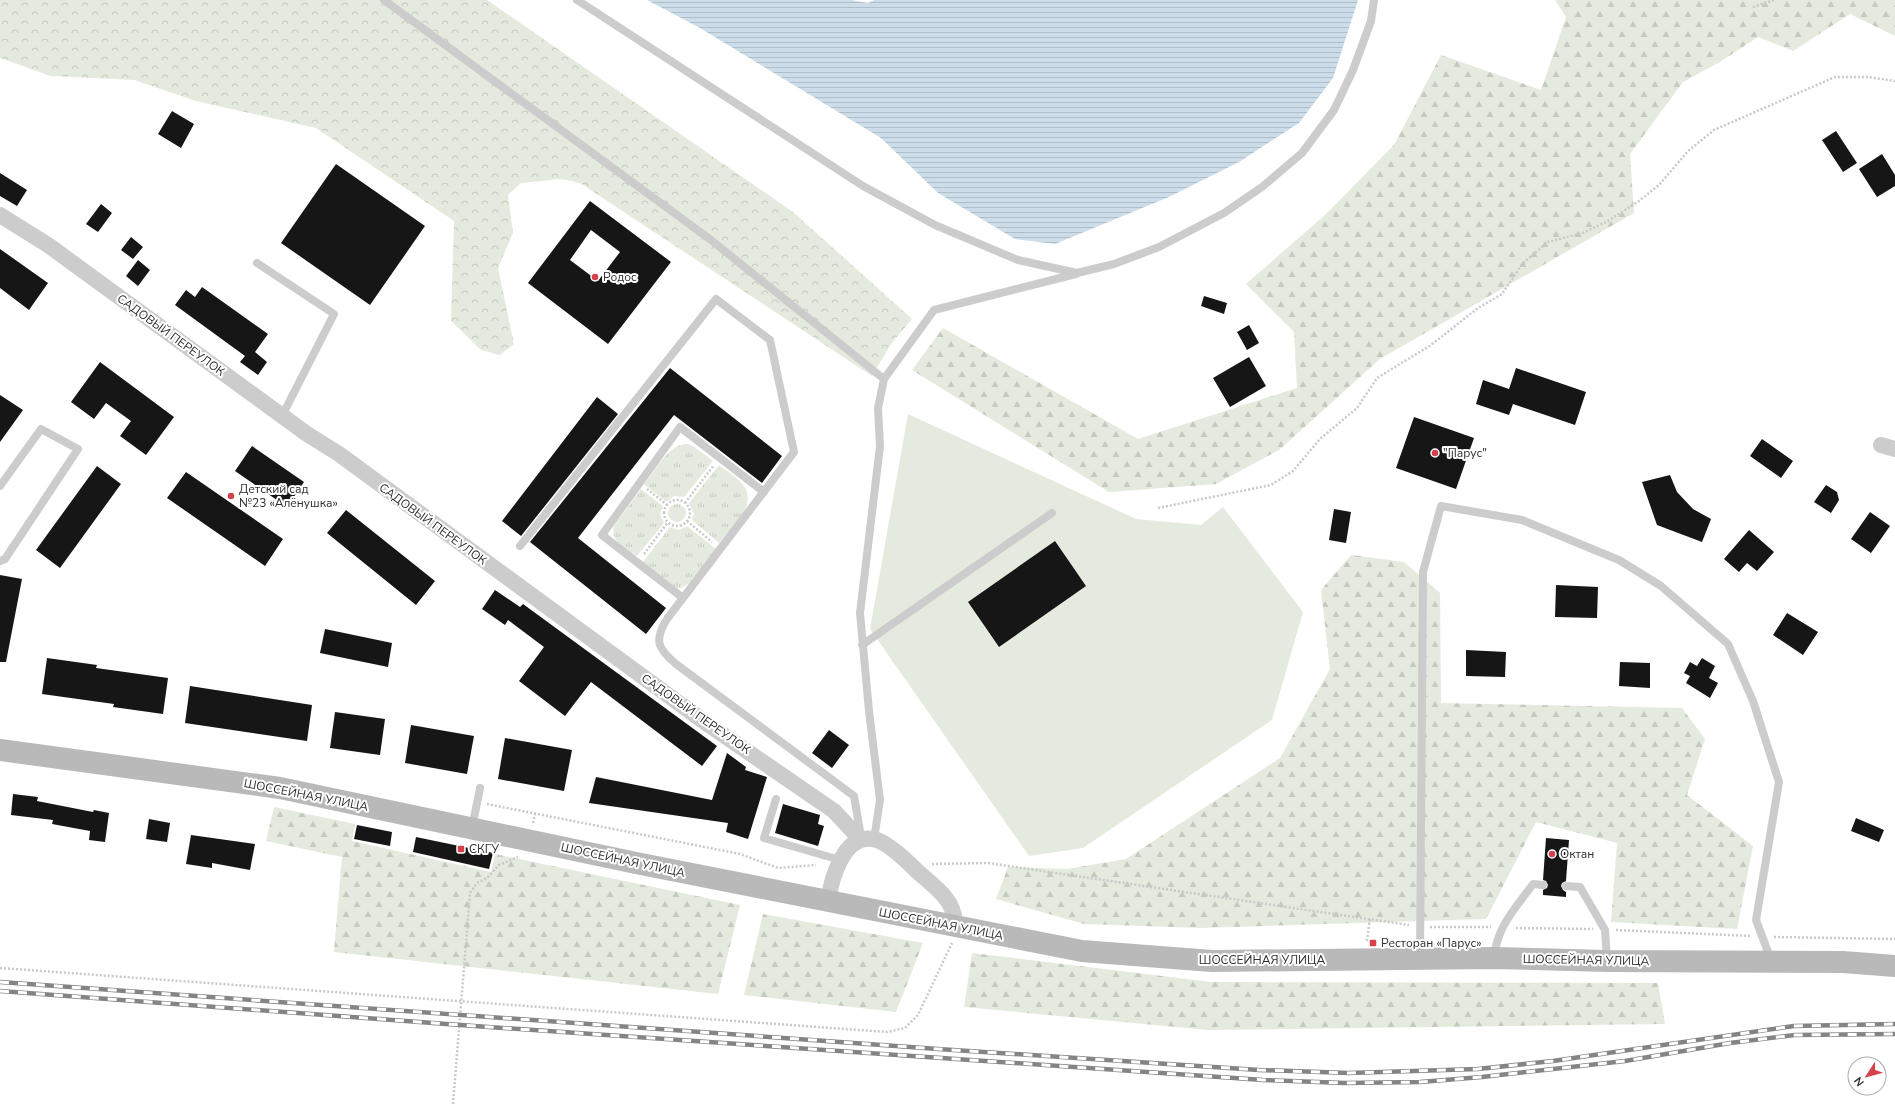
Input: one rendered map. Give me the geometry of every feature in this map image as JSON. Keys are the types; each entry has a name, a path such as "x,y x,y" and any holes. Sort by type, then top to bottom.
{"main road":[{"name":"ШОССЕЙНАЯ УЛИЦА","path":"0,750 280,788 828,902 1082,951 1212,961 1494,958 1607,961 1843,962 1895,966"}],"street":[{"name":"САДОВЫЙ ПЕРЕУЛОК","path":"0,215 48,246 282,416 338,454 706,723 834,810 867,839 888,847 910,865 944,897 953,911 955,927"},
{"path":"828,902 835,859 850,847 867,839"}],"lane":[{"path":"384,0 711,240 884,379"},
{"path":"577,0 863,186 935,224 1018,260 1078,273"},
{"path":"867,839 880,800 862,645 860,613 880,446 878,408 884,379 934,310 1114,264 1159,247 1217,216 1262,187 1302,153 1334,110 1347,83 1371,21 1374,0"},
{"path":"257,262 334,314 282,416"},
{"path":"520,546 716,299 770,340 794,452 683,598 660,631 658,639 666,656 854,796 867,839"},
{"path":"683,598 602,534 680,427 764,492"},
{"path":"0,486 41,429 78,449 5,559 0,561"},
{"path":"1420,958 1423,572 1441,506 1522,520 1619,560 1661,586 1728,644 1753,701 1779,782 1756,920 1771,961"},
{"path":"862,645 1052,513"},
{"path":"472,828 480,788"},
{"path":"776,799 764,838 835,859"},
{"path":"1494,958 1496,942 1502,927 1533,884 1543,885"},
{"path":"1566,886 1580,886 1605,930 1607,961"}],"path":[{"path":"1753,7 1774,0"},
{"path":"1158,508 1271,485 1293,471 1320,439 1357,408 1377,378 1431,345 1478,308 1502,294 1523,263 1548,242 1583,233 1608,221 1639,201 1659,185 1688,151 1714,130 1835,76 1868,77 1895,81"},
{"path":"685,503 720,458"},
{"path":"639,483 667,505"},
{"path":"677,500 685,503 690,510 687,521 678,526 668,522 665,516 667,505 677,500"},
{"path":"687,521 721,548"},
{"path":"638,562 668,522"},
{"path":"477,802 740,854 778,868 814,866 835,859"},
{"path":"453,1104 470,893 477,883 487,878 500,865 519,857"},
{"path":"910,865 988,863 1420,926 1605,930 1762,937 1895,939"},
{"path":"1370,919 1368,940 1373,940"},
{"path":"0,968 461,1000 887,1032 906,1028 918,1015 950,950 955,927"}],"green space":[{"path":"0,0 487,0 793,212 912,319 891,344 872,376 580,183 561,179 521,183 508,195 513,233 498,268 514,344 500,355 481,350 451,321 454,221 316,128 196,101 134,80 51,76 0,58"},
{"path":"1555,0 1895,0 1895,36 1850,14 1793,51 1758,37 1720,62 1683,82 1630,154 1634,213 1380,359 1279,450 1216,484 1109,492 912,370 943,328 1138,439 1297,388 1294,332 1246,284 1325,215 1394,145 1441,55 1541,90 1566,17"},
{"path":"908,414 1136,519 1201,525 1223,507 1303,612 1272,720 1083,848 1029,856 870,629"},
{"path":"688,444 713,461 684,497 674,496 666,502 644,484 669,453 681,445"},
{"path":"719,465 741,482 747,492 748,500 742,516 719,543 692,520 694,514 689,503"},
{"path":"641,489 663,506 660,514 664,523 637,556 624,548 617,541 613,532 614,526"},
{"path":"677,504 683,507 686,513 683,519 677,522 671,519 668,513 671,507"},
{"path":"687,526 716,549 688,584 681,588 677,588 643,562 670,527 679,530"},
{"path":"1351,555 1404,562 1440,593 1441,703 1682,708 1705,739 1687,795 1753,846 1737,929 1611,922 1617,843 1536,822 1486,919 1201,928 1084,924 996,899 1008,867 1067,869 1126,859 1280,758 1330,669 1321,590"},
{"path":"274,807 355,824 352,841 491,872 495,854 740,905 718,994 334,952 342,857 266,841"},
{"path":"763,914 923,943 896,1012 744,995"},
{"path":"972,953 1211,982 1658,983 1665,1024 1208,1030 964,1007"}],"water":[{"path":"647,0 851,0 868,3 874,0 1358,0 1333,78 1299,123 1239,162 1169,197 1055,244 1015,239 938,193 881,138 700,28"}],"building":[{"path":"172,111 194,124 181,148 158,134"},
{"path":"1836,131 1857,163 1843,172 1822,140"},
{"path":"1882,154 1895,175 1895,186 1877,197 1859,169"},
{"path":"336,164 425,226 370,305 281,243"},
{"path":"0,173 27,190 17,206 0,196"},
{"path":"590,201 671,262 608,344 528,283","holes":["591,230 620,252 598,281 570,260"]},
{"path":"101,204 112,213 98,232 86,224"},
{"path":"131,237 143,247 133,259 121,250"},
{"path":"0,249 48,283 29,310 0,288"},
{"path":"138,260 150,270 138,286 126,276"},
{"path":"202,287 268,334 255,352 267,362 258,375 240,362 245,356 175,305 186,290 195,297"},
{"path":"1204,296 1227,303 1224,314 1201,306"},
{"path":"1249,325 1259,343 1247,350 1237,332"},
{"path":"1249,357 1266,386 1230,407 1213,378"},
{"path":"100,362 174,417 146,455 120,436 131,421 106,403 94,419 71,402"},
{"path":"670,368 782,456 762,483 674,415 578,538 666,608 646,634 530,542"},
{"path":"1516,368 1586,392 1575,425 1513,404 1509,415 1476,404 1483,380 1509,389"},
{"path":"0,395 23,410 0,442"},
{"path":"597,397 618,414 521,536 502,521"},
{"name":"\"Парус\"","path":"1414,417 1474,438 1456,489 1396,468"},
{"path":"1762,439 1793,461 1781,478 1750,456"},
{"path":"252,446 304,482 287,507 235,471"},
{"path":"97,466 121,484 60,568 36,550"},
{"path":"186,472 283,539 265,566 167,498"},
{"path":"1670,475 1677,492 1693,509 1711,519 1702,542 1657,525 1642,482"},
{"path":"1826,485 1837,492 1839,500 1831,513 1814,502"},
{"path":"1334,509 1351,512 1346,543 1329,540"},
{"path":"346,510 435,581 416,605 327,533"},
{"path":"1870,512 1890,526 1871,553 1851,539"},
{"path":"1749,530 1774,552 1757,571 1747,563 1739,572 1724,559"},
{"path":"1055,541 1086,586 999,647 968,602"},
{"path":"0,575 22,579 6,662 0,662"},
{"path":"1556,585 1598,587 1597,618 1555,617"},
{"path":"495,590 520,607 523,604 717,746 702,766 591,682 565,716 519,681 544,647 508,620 505,625 482,609"},
{"path":"1787,613 1818,632 1803,655 1773,635"},
{"path":"325,629 392,643 388,667 320,653"},
{"path":"1466,650 1506,652 1505,677 1466,676"},
{"path":"47,658 97,665 96,668 168,678 163,714 113,707 114,704 42,694"},
{"path":"1702,658 1715,666 1709,678 1718,683 1710,698 1686,683 1690,676 1684,673 1690,662 1697,666"},
{"path":"1620,662 1650,663 1650,688 1619,686"},
{"path":"190,686 312,705 307,741 185,723"},
{"path":"335,712 385,719 380,755 330,748"},
{"path":"411,725 474,736 467,774 405,763"},
{"path":"829,730 849,745 832,768 812,753"},
{"path":"505,738 572,750 564,791 498,779"},
{"path":"727,753 746,767 745,770 767,777 748,839 726,832 728,823 589,803 596,777 712,800"},
{"path":"13,794 38,797 37,801 93,812 94,810 109,813 105,842 89,840 90,831 52,824 53,820 11,815"},
{"path":"783,804 820,815 818,824 824,826 818,846 775,833"},
{"path":"1856,818 1884,830 1879,842 1851,831"},
{"path":"149,819 170,823 167,842 146,839"},
{"path":"357,825 392,832 390,846 354,839"},
{"path":"191,835 255,844 250,870 212,863 212,868 186,864"},
{"path":"416,837 493,853 489,869 413,852"},
{"path":"1546,838 1569,840 1566,881 1562,883 1561,886 1566,892 1566,897 1543,895 1543,890 1547,888 1548,885 1546,881 1543,880"}],"railway":[{"path":"0,982 938,1049 1259,1070 1349,1073 1478,1069 1553,1061 1794,1026 1895,1024"},
{"path":"0,991 460,1025 1263,1080 1345,1083 1420,1082 1482,1077 1625,1061 1730,1043 1795,1035 1895,1034"}],"place":[{"name":"Родос","path":"595,277"},
{"name":"\"Парус\"","path":"1435,453"},
{"name":"Детский сад №23 «Алёнушка»","path":"231,496"},
{"name":"СКГУ","path":"461,849"},
{"name":"Октан","path":"1552,854"},
{"name":"Ресторан «Парус»","path":"1373,943"}]}
